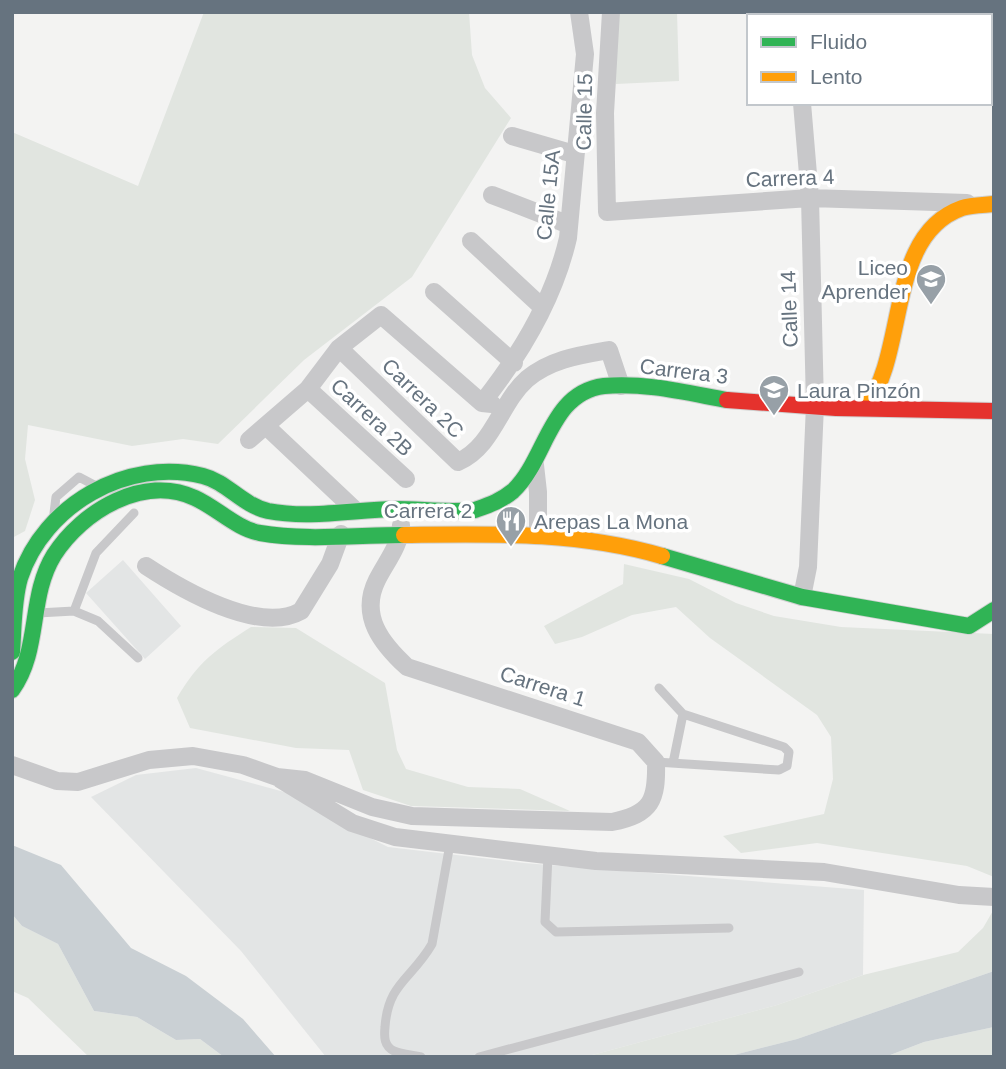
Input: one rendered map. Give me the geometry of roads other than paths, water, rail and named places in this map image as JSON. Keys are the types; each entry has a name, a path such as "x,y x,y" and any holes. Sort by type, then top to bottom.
{"main road":[{"name":"Carrera 4","path":"866,407 883,382 912,256 923,236 939,220 974,203 994,204"},
{"name":"Carrera 3","path":"621,386 745,402 994,411"},
{"path":"534,465 546,433 560,410 591,389 621,386"},
{"name":"Carrera 2","path":"12,652 21,576 53,522 99,487 169,470 208,477 251,507 286,513 354,509 470,511 490,507 510,493 534,465"},
{"name":"Carrera 2","path":"12,690 21,679 30,656 34,613 43,570 60,543 82,522 108,504 136,495 167,490 194,495 253,532 538,534 638,549 802,597 969,626"},
{"path":"969,626 994,610"}],"street":[{"name":"Calle 15A","path":"482,403 514,363 543,309 562,265 568,238 567,224 585,54 579,12"},
{"name":"Calle 15","path":"607,212 605,113 611,12"},
{"name":"Calle 14","path":"802,105 810,198 816,405 808,567 802,597"},
{"path":"512,136 575,154"},
{"path":"492,195 567,224"},
{"name":"Carrera 4","path":"607,212 810,198 974,203"},
{"path":"471,242 543,309"},
{"path":"434,292 514,363"},
{"path":"249,440 308,389 340,348 381,315 388,318 482,403 510,402 527,379 566,357 609,350 621,386"},
{"name":"Carrera 2C","path":"340,348 458,462 479,448 510,402"},
{"name":"Carrera 2B","path":"308,389 406,479"},
{"name":"Carrera 2","path":"267,427 354,509"},
{"path":"534,465 538,492 538,534"},
{"path":"401,533 402,509"},
{"name":"Carrera 1","path":"401,533 375,583 371,610 373,627 387,648 407,667 625,736 638,742 664,762"},
{"path":"146,566 183,591 247,615 285,616 302,611 331,564 341,534"},
{"name":"Carrera 2","path":"969,626 994,628"},
{"path":"12,765 57,781 78,782 149,760 193,756 243,765 277,777 352,823 395,837 596,861 824,872 959,895 994,897"},
{"path":"277,777 305,780 372,807 412,816 612,822 631,818 650,806 664,762"}],"lane":[{"path":"75,611 96,553 134,513"},
{"path":"15,614 75,611 99,621 138,658"},
{"path":"659,688 683,714 784,747 789,752 786,766 779,770 664,762 683,714"},
{"path":"421,1057 393,1051 387,1046 384,1038 387,1006 396,988 424,959 432,944 450,844"},
{"path":"548,855 545,922 556,932 729,928"},
{"path":"479,1057 799,972"}],"place":[{"name":"Liceo Aprender","path":"931,306"},
{"name":"Laura Pinzón","path":"774,417"},
{"name":"Arepas La Mona","path":"511,548"}]}
